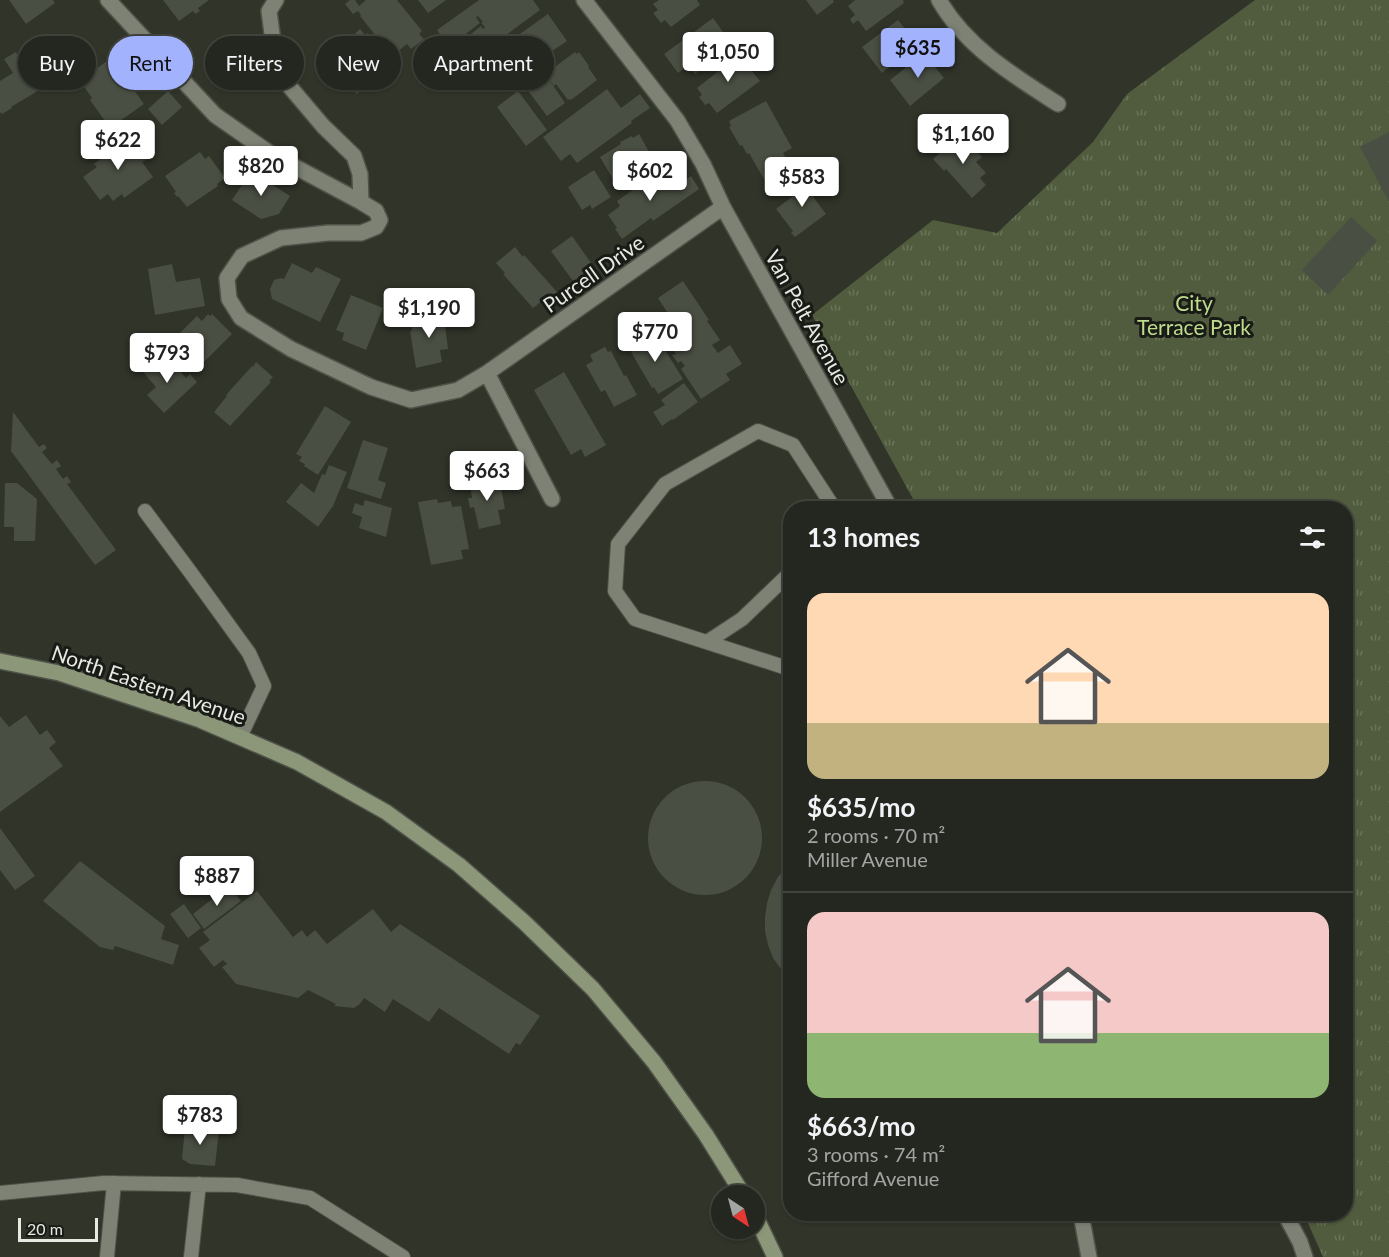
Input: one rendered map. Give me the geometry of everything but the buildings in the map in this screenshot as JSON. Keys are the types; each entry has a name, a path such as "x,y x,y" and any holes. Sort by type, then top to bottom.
{"main road":[{"name":"North Eastern Avenue","path":"0,661 59,673 200,720 297,762 386,812 459,865 524,922 593,989 654,1062 706,1135 737,1185"},
{"path":"765,1236 775,1257"}],"street":[{"path":"108,0 215,115 271,154 361,202"},
{"path":"276,0 269,11 274,49 290,87 323,126 354,156 360,174 361,202"},
{"name":"Van Pelt Avenue","path":"584,0 677,120 886,501"},
{"path":"939,0 963,33 1001,67 1058,104"},
{"name":"Purcell Drive","path":"361,202 376,211 380,219 376,227 361,233 328,233 281,238 242,256 228,278 229,299 242,318 301,354 371,387 411,400 459,390 487,373 723,207"},
{"path":"487,373 552,499"},
{"path":"1082,1221 1089,1257"},
{"path":"1289,1221 1305,1257"}],"lane":[{"path":"783,667 635,620 615,591 618,544 665,484 758,430 793,445 829,501"},
{"path":"145,512 249,653 264,686 240,737"},
{"path":"707,642 742,620 783,580"},
{"path":"107,1257 114,1183"},
{"path":"0,1193 114,1183 237,1185 310,1198 403,1257"},
{"path":"191,1257 199,1184"}],"green space":[{"name":"City Terrace Park","path":"1255,0 1389,0 1389,1257 1323,1257 1307,1221 1353,1221 1353,501 914,501 812,315 933,220 997,233 1093,142 1127,94"}]}
